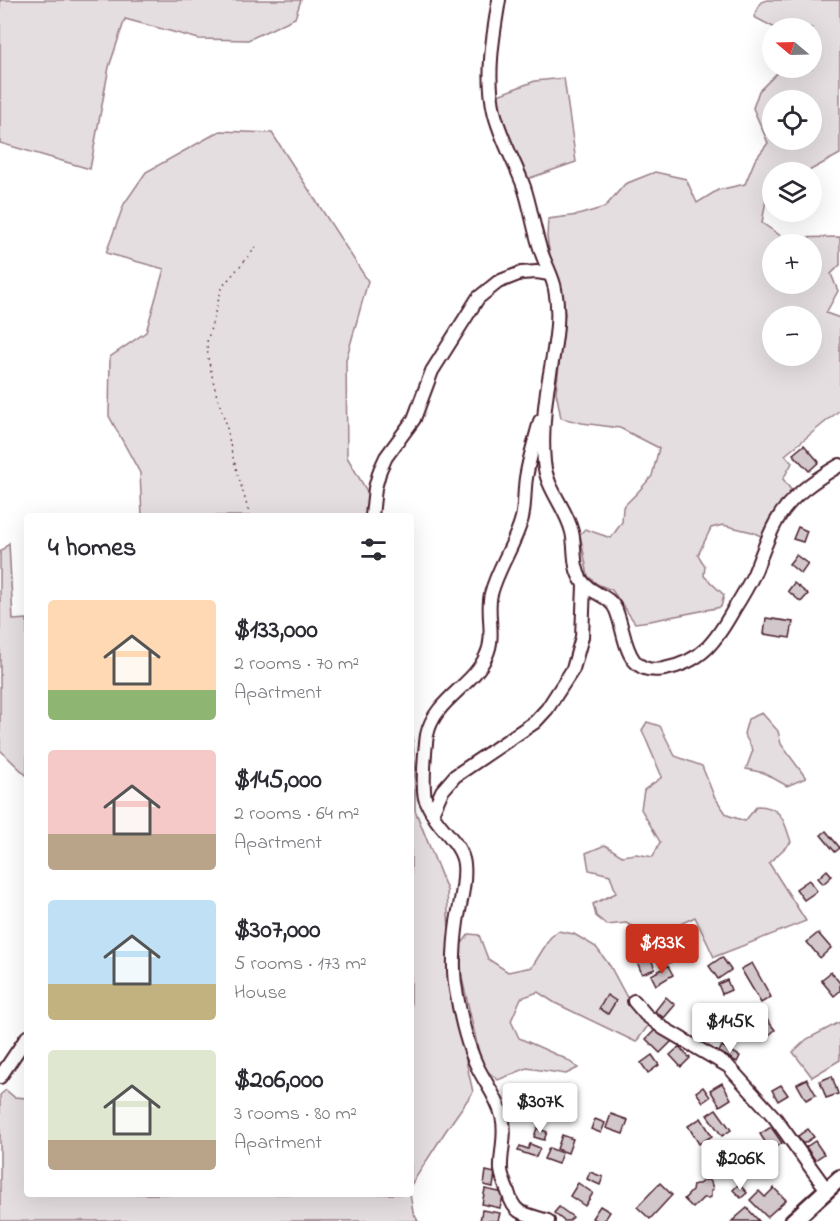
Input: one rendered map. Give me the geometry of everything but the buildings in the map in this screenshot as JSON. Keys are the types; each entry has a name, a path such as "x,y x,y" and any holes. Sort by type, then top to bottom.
{"main road":[{"path":"793,1221 840,1178"}],"street":[{"path":"499,0 491,59 494,112 524,188 540,251 555,287 558,308 545,409 544,461 547,479 569,521 578,575 584,585 605,596 614,606 628,652 634,662 642,668 664,669 687,663 706,651 717,638 753,576 776,520 799,494 840,465"},
{"path":"372,513 375,488 386,457 414,419 432,371 478,298 498,282 521,273 549,274"},
{"path":"545,409 540,419 529,461 522,517 490,596 491,630 487,655 479,668 439,709 432,720 427,734 424,783 426,800 432,813 459,850 464,862 453,964 455,989 467,1037 477,1065 502,1116 504,1131 501,1172 516,1210 548,1221"},
{"path":"432,813 441,791 455,776 534,722 554,699 577,659 582,637 584,585"},
{"path":"634,1002 663,1028 728,1066 776,1118 827,1190"},
{"path":"0,1077 24,1041"}],"path":[{"path":"249,513 216,393 207,342 222,287 258,245"}],"shaded area":[{"path":"0,0 301,0 295,18 248,40 199,39 125,19 109,67 90,169 0,143"},
{"path":"767,0 840,0 840,154 822,164 822,162 762,162 762,223 778,234 762,234 762,294 822,294 822,237 840,237 840,265 831,274 838,291 826,313 840,318 840,410 785,455 792,463 783,479 794,494 775,511 763,537 723,525 711,528 698,555 705,566 704,576 724,595 721,607 635,623 612,590 597,584 588,576 580,534 585,529 611,538 622,522 623,507 652,476 659,448 620,428 561,418 556,392 565,313 550,256 547,237 548,219 578,215 605,207 625,184 655,172 686,179 697,203 718,190 745,184 755,160 763,150 822,150 822,90 762,90 762,129 753,108 759,91 772,78 822,78 822,18 762,18 762,21 754,17 761,2"},
{"path":"564,78 576,162 527,179 500,118 498,95 535,81"},
{"path":"220,131 272,133 368,281 346,360 347,457 375,505 372,513 142,513 140,473 109,416 110,357 146,332 164,269 106,253 124,204 146,172"},
{"path":"9,543 13,620 24,619 24,773 0,750 0,552"},
{"path":"762,713 778,731 781,744 806,778 787,786 764,773 746,769 753,750 744,734 748,719"},
{"path":"647,722 660,726 675,756 702,766 714,796 727,815 745,821 757,806 772,809 781,816 791,842 769,863 806,921 714,957 695,917 653,937 626,923 607,925 596,916 593,904 616,893 610,875 589,870 586,853 605,845 622,856 636,854 653,857 660,842 641,809 644,790 662,777 642,730"},
{"path":"414,755 415,810 447,890 452,998 473,1092 414,1180"},
{"path":"558,931 574,934 596,947 610,966 631,1005 650,1023 636,1042 555,1003 538,992 521,998 511,1021 519,1038 566,1059 578,1068 566,1074 527,1068 498,1080 486,1070 480,1057 462,978 460,946 469,934 479,935 488,959 508,972 532,967 550,938"},
{"path":"840,1022 840,1060 812,1077 793,1052 807,1039"},
{"path":"6,1090 14,1097 24,1098 24,1197 410,1197 413,1212 418,1221 0,1221 0,1095"}]}
